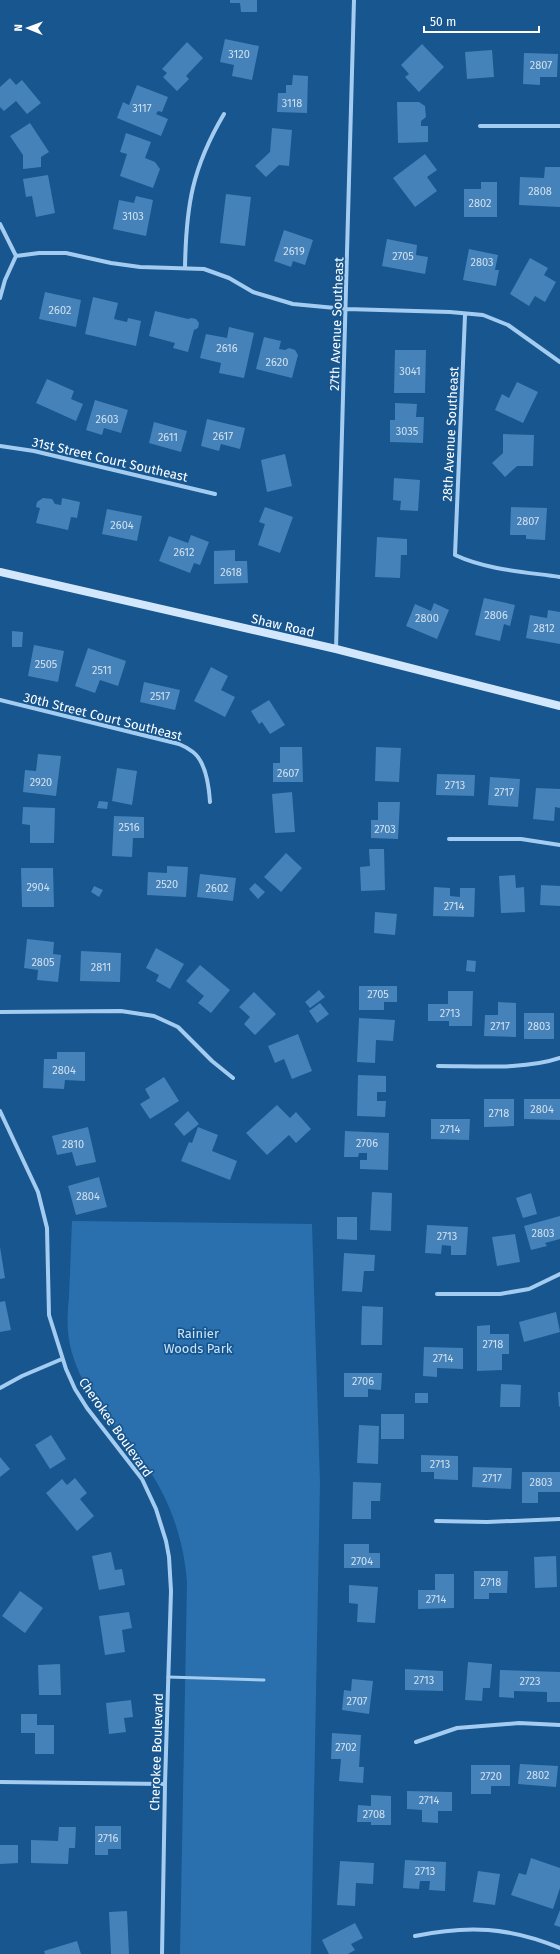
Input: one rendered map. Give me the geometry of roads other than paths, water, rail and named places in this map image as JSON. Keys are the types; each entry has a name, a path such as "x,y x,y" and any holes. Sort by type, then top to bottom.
{"main road":[{"name":"Shaw Road","path":"0,572 336,649 560,706"}],"street":[{"name":"27th Avenue Southeast","path":"336,649 354,0"},
{"path":"185,268 186,237 191,192 204,150 224,114"},
{"path":"480,126 560,126"},
{"path":"0,224 16,256"},
{"path":"16,256 39,253 66,253 111,263 140,267 204,269 218,273 253,292 285,302 317,307 438,311 492,318 508,325 560,362"},
{"path":"0,298 5,280 16,256"},
{"name":"28th Avenue Southeast","path":"465,315 455,555 469,562 560,577"},
{"name":"31st Street Court Southeast","path":"0,446 34,451 215,494"},
{"name":"30th Street Court Southeast","path":"0,700 180,744 194,752 204,768 210,802"},
{"path":"449,839 521,839 560,845"},
{"path":"0,1012 121,1011 154,1016 178,1027 212,1061 233,1078"},
{"path":"438,1066 536,1064 560,1058"},
{"name":"Cherokee Boulevard","path":"0,1111 26,1164 40,1199 47,1228 49,1315 62,1359 75,1389 87,1408 132,1465 156,1509 166,1541 171,1574 162,1954"},
{"path":"436,1294 500,1294 529,1289 560,1274"},
{"path":"0,1388 22,1376 62,1359"},
{"path":"436,1521 487,1522 560,1519"},
{"path":"416,1742 457,1728 520,1723 560,1725"},
{"path":"0,1782 165,1784"},
{"path":"415,1936 446,1930 477,1928 530,1938 560,1948"}],"lane":[{"path":"168,1677 264,1680"}],"park label":[{"name":"Rainier Woods Park","path":"198,1340"}]}
